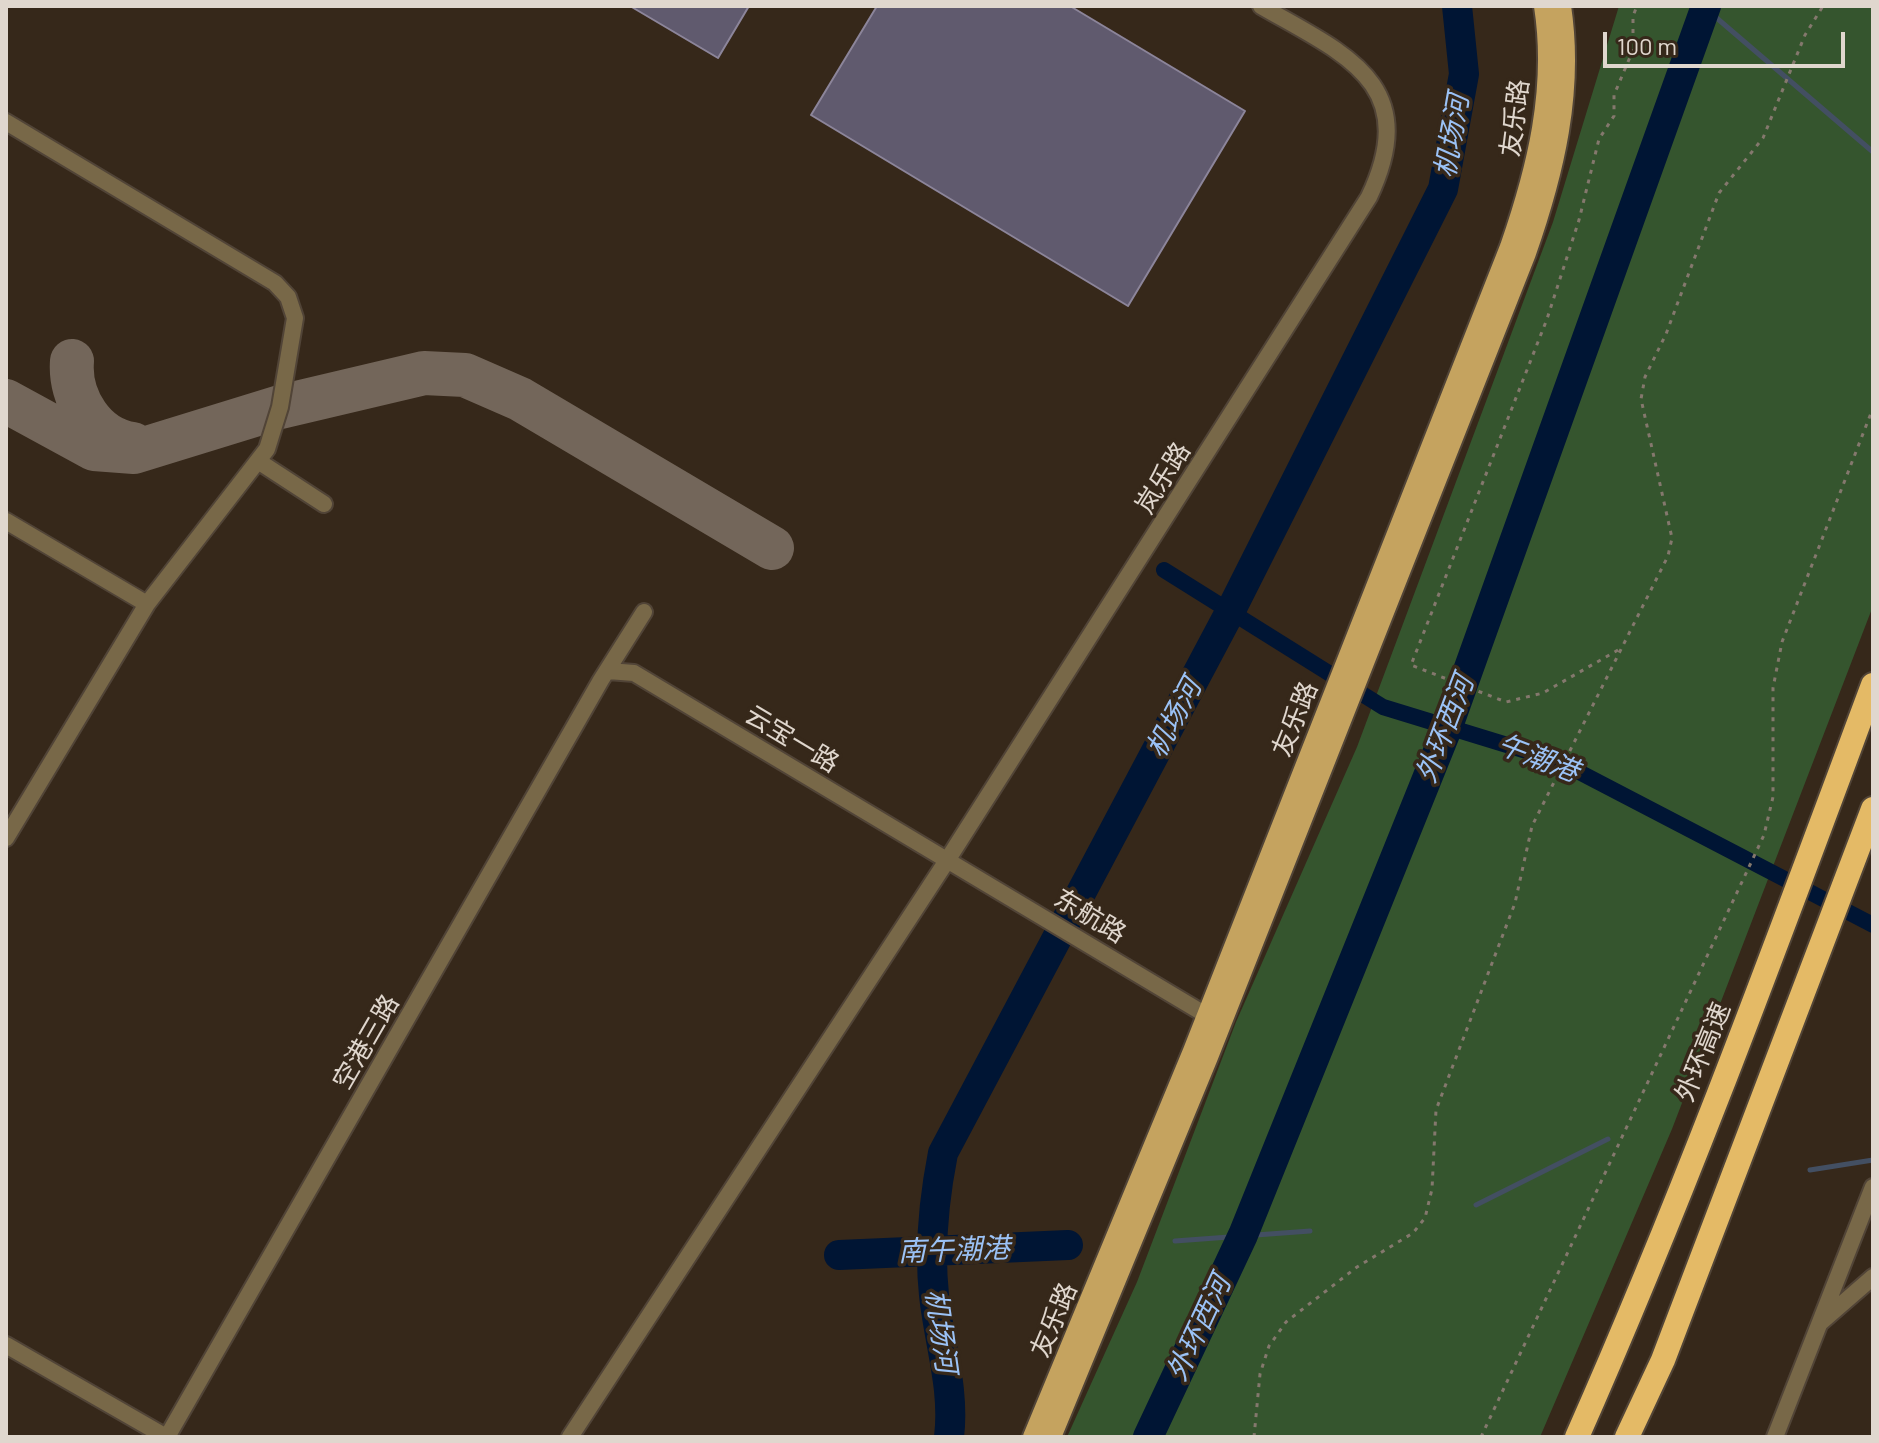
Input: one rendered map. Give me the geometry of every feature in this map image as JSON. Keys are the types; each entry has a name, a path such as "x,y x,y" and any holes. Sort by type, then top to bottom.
{"highway":[{"name":"外环高速","path":"1577,1437 1618,1343 1787,915 1873,685"},
{"path":"1627,1437 1663,1360 1873,809"}],"main road":[{"name":"友乐路","path":"1356,658 1530,191 1546,102 1544,6"},
{"name":"友乐路","path":"1051,1437 1356,658 1546,196 1563,103 1561,6"},
{"name":"友乐路","path":"1033,1437 1214,1018"}],"street":[{"name":"岚乐路","path":"570,1437 948,859 1369,197 1384,153 1383,111 1376,91 1355,61 1261,6"},
{"path":"6,122 275,283 288,297 295,318 275,429 258,461 147,604 6,838"},
{"path":"258,461 324,504"},
{"path":"6,521 147,604"},
{"name":"空港三路","path":"166,1437 644,612"},
{"name":"云宝一路","path":"608,671 634,673 948,859"},
{"name":"东航路","path":"948,859 1214,1018"},
{"path":"1173,998 1214,1018"},
{"path":"1775,1437 1873,1187"},
{"path":"1817,1326 1873,1277"},
{"path":"6,1345 166,1437"}],"path":[{"path":"1618,650 1543,693 1506,702 1411,665 1547,319 1579,220 1599,139 1614,116 1614,95 1633,50 1633,16 1637,6"},
{"path":"1254,1437 1260,1374 1269,1346 1286,1322 1357,1267 1413,1233 1425,1218 1432,1189 1436,1110 1515,903 1532,826 1668,556 1672,538 1641,399 1645,377 1666,334 1719,193 1763,138 1805,35 1823,6"},
{"path":"1481,1437 1764,835 1773,797 1773,688 1782,642 1873,408"}],"green space":[{"path":"1619,6 1873,6 1873,606 1672,1129 1540,1437 1067,1437 1137,1282 1236,1022 1357,747 1553,222"}],"building":[{"path":"630,6 749,6 718,58"},
{"path":"877,6 1070,6 1245,111 1128,306 811,115"}],"waterway":[{"name":"机场河","path":"949,1437 950,1401 936,1313 932,1259 935,1206 943,1153 1230,612 1443,189 1464,74 1457,6"},
{"name":"午潮港","path":"1148,1437 1243,1235 1447,729 1706,6"},
{"path":"1705,8 1873,152"},
{"name":"午潮港","path":"1164,570 1383,707 1556,760 1873,925"},
{"name":"南午潮港","path":"1476,1205 1608,1139"},
{"name":"南午潮港","path":"1810,1170 1873,1160"},
{"name":"南午潮港","path":"1175,1241 1310,1231"},
{"name":"南午潮港","path":"839,1255 1068,1245"}],"taxiway":[{"path":"72,361 75,389 87,414 107,434 133,444"},
{"path":"6,401 94,449 134,452 280,407 424,373 465,375 520,399 772,548"}],"water label":[{"name":"外环西河","path":"1445,729"},
{"name":"外环西河","path":"1199,1328"}]}
